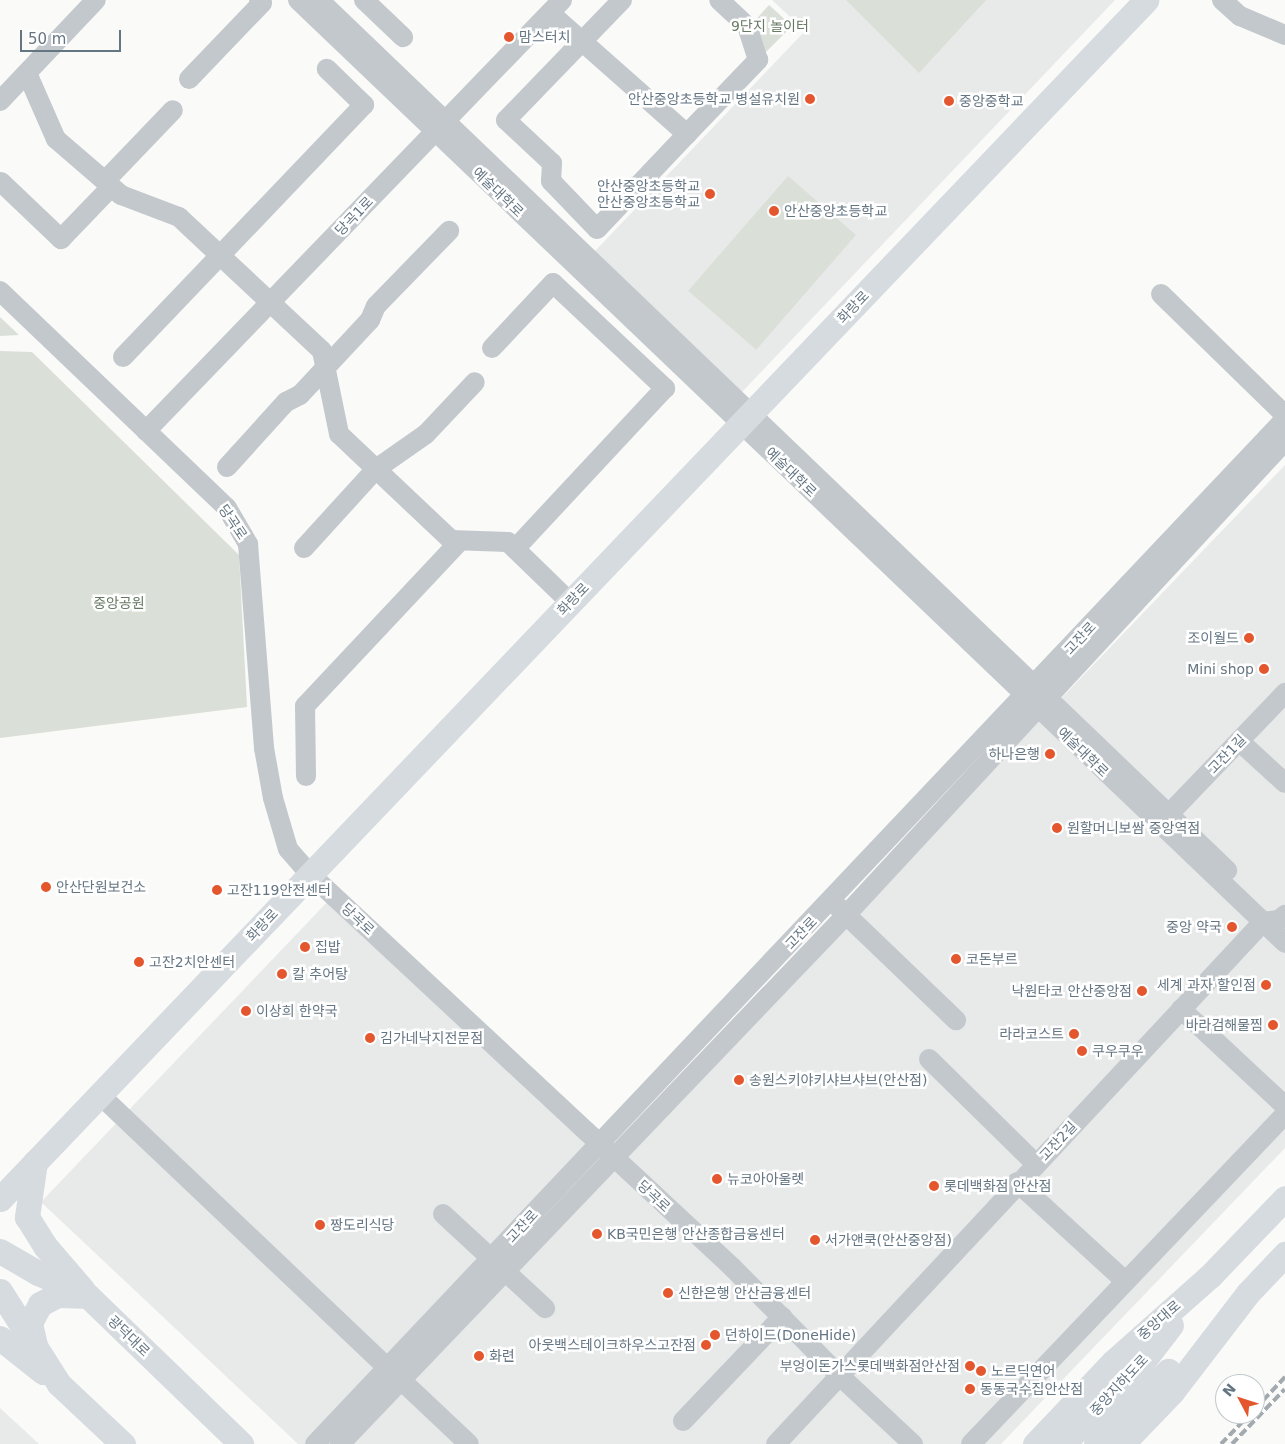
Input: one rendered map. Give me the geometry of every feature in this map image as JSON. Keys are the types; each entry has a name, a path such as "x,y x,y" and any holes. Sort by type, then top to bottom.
{"main road":[{"name":"화랑로","path":"0,1199 1146,0"},
{"path":"35,1162 27,1217 45,1246 88,1296"},
{"name":"중앙대로","path":"1035,1444 1113,1362 1210,1276 1285,1198"},
{"name":"광덕대로","path":"0,1251 38,1273 88,1296 228,1435 241,1444"},
{"path":"1122,1444 1172,1392 1248,1293 1285,1254"},
{"name":"중앙지하도로","path":"1063,1444 1141,1364 1210,1276"},
{"path":"0,1291 59,1384"},
{"name":"중앙지하도로","path":"1096,1444 1248,1293"},
{"path":"36,1349 30,1323 40,1304 58,1294 88,1296"},
{"path":"0,1338 59,1384 123,1444"}],"street":[{"path":"0,101 96,0"},
{"path":"189,79 262,3 259,0"},
{"name":"예술대학로","path":"298,0 441,126"},
{"name":"예술대학로","path":"319,0 441,126 1037,697 1278,921"},
{"path":"364,0 403,38"},
{"path":"622,0 506,120 552,163 551,181 597,229 758,60 747,26 719,0"},
{"path":"1222,0 1240,16 1285,35"},
{"path":"556,6 582,41 687,134"},
{"name":"당곡1로","path":"146,431 556,6"},
{"path":"123,357 364,105 327,70"},
{"path":"27,73 56,139 121,195 179,217 322,351 339,434 451,540 508,542 570,602"},
{"path":"1,182 62,239 173,110"},
{"path":"227,467 286,402 300,395 326,368 370,320 376,306 449,231"},
{"path":"492,348 553,283 665,388 515,549"},
{"name":"당곡로","path":"0,291 227,508 248,544 264,748 273,798 288,848 310,874 600,1144 913,1444"},
{"path":"1161,294 1285,415"},
{"path":"304,548 376,469 426,434 475,382"},
{"name":"고잔로","path":"315,1444 395,1374 499,1265 614,1158 846,915 1285,419"},
{"name":"고잔로","path":"499,1265 600,1144 831,901 1037,697 1285,442"},
{"path":"306,776 305,706 460,540"},
{"name":"고잔1길","path":"1169,814 1285,693"},
{"name":"예술대학로","path":"1037,697 1169,814 1278,921 1285,943"},
{"path":"1239,741 1285,783"},
{"path":"831,901 956,1020"},
{"name":"고잔2길","path":"776,1444 1017,1182 1181,1009 1278,921"},
{"path":"1181,1009 1285,1106"},
{"path":"929,1059 1036,1164"},
{"path":"100,1094 469,1444"},
{"path":"971,1444 1124,1280 1285,1114"},
{"path":"1017,1182 1124,1280"},
{"path":"443,1214 545,1308"},
{"path":"683,1421 782,1317"},
{"name":"고잔로","path":"340,1444 395,1374"}],"shaded area":[{"name":"안산중앙초등학교","path":"772,0 1115,0 742,392 595,251 805,31"},
{"path":"1285,465 1285,1148 1001,1444 298,1444 41,1202 332,897 613,1166"},
{"path":"0,1408 39,1444 0,1444"}],"green space":[{"path":"846,0 986,0 919,73"},
{"name":"9단지 놀이터","path":"769,5 792,26 762,56 752,24"},
{"path":"788,176 856,235 756,350 688,291"},
{"path":"0,317 19,335 0,336"},
{"name":"중앙공원","path":"0,351 32,352 239,555 247,707 0,738"}],"railway":[{"path":"1265,1398 1285,1377"},
{"path":"1232,1444 1285,1389"},
{"path":"1221,1444 1240,1424"}],"place":[{"name":"맘스터치","path":"509,37"},
{"name":"안산중앙초등학교 병설유치원","path":"810,99"},
{"name":"중앙중학교","path":"949,101"},
{"name":"안산중앙초등학교 안산중앙초등학교","path":"710,194"},
{"name":"안산중앙초등학교","path":"774,211"},
{"name":"조이월드","path":"1249,638"},
{"name":"Mini shop","path":"1264,669"},
{"name":"하나은행","path":"1050,754"},
{"name":"원할머니보쌈 중앙역점","path":"1057,828"},
{"name":"안산단원보건소","path":"46,887"},
{"name":"고잔119안전센터","path":"217,890"},
{"name":"중앙 약국","path":"1232,927"},
{"name":"집밥","path":"305,947"},
{"name":"코돈부르","path":"956,959"},
{"name":"고잔2치안센터","path":"139,962"},
{"name":"칼 추어탕","path":"282,974"},
{"name":"세계 과자 할인점","path":"1266,985"},
{"name":"낙원타코 안산중앙점","path":"1142,991"},
{"name":"이상희 한약국","path":"246,1011"},
{"name":"바라검해물찜","path":"1273,1025"},
{"name":"라라코스트","path":"1074,1034"},
{"name":"김가네낙지전문점","path":"370,1038"},
{"name":"쿠우쿠우","path":"1082,1051"},
{"name":"송원스키야키샤브샤브(안산점)","path":"739,1080"},
{"name":"뉴코아아울렛","path":"717,1179"},
{"name":"롯데백화점 안산점","path":"934,1186"},
{"name":"짱도리식당","path":"320,1225"},
{"name":"KB국민은행 안산종합금융센터","path":"597,1234"},
{"name":"서가앤쿡(안산중앙점)","path":"815,1240"},
{"name":"신한은행 안산금융센터","path":"668,1293"},
{"name":"던하이드(DoneHide)","path":"715,1335"},
{"name":"아웃백스테이크하우스고잔점","path":"706,1345"},
{"name":"화련","path":"479,1356"},
{"name":"부엉이돈가스롯데백화점안산점","path":"970,1366"},
{"name":"노르딕연어","path":"981,1371"},
{"name":"동동국수집안산점","path":"970,1389"}]}
